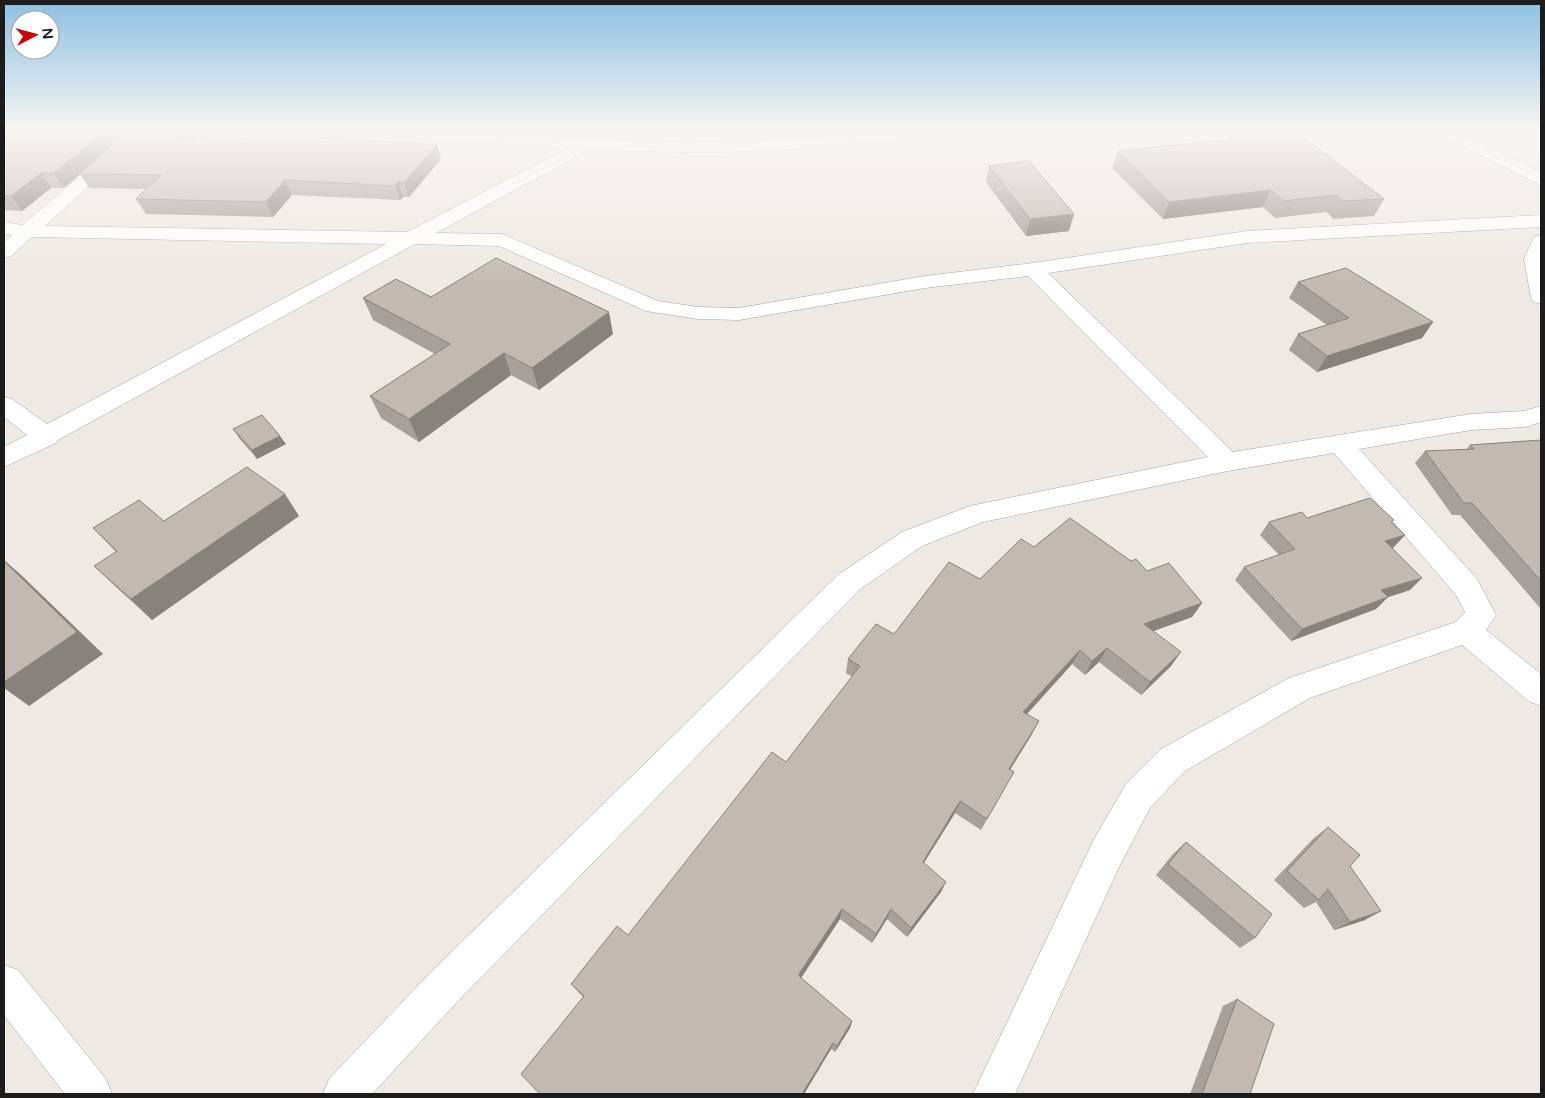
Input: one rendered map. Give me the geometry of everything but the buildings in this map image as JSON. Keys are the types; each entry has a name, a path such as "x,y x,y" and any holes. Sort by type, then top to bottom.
{"street":[{"path":"4,252 83,181"},
{"path":"4,458 47,437 518,181"},
{"path":"4,228 26,231 502,240 653,308 698,313 739,314 925,282 1033,269 1247,237 1541,221"},
{"path":"1541,241 1534,259 1541,298"},
{"path":"1033,269 1228,462"},
{"path":"4,405 47,437"},
{"path":"344,1094 444,986 849,582 912,539 979,513 1228,462 1471,422 1525,420 1541,414"},
{"path":"994,1094 1107,852 1138,796 1173,760 1300,688 1466,631 1481,615 1466,587 1340,444"},
{"path":"1466,631 1541,692"},
{"path":"4,984 92,1094"}]}
